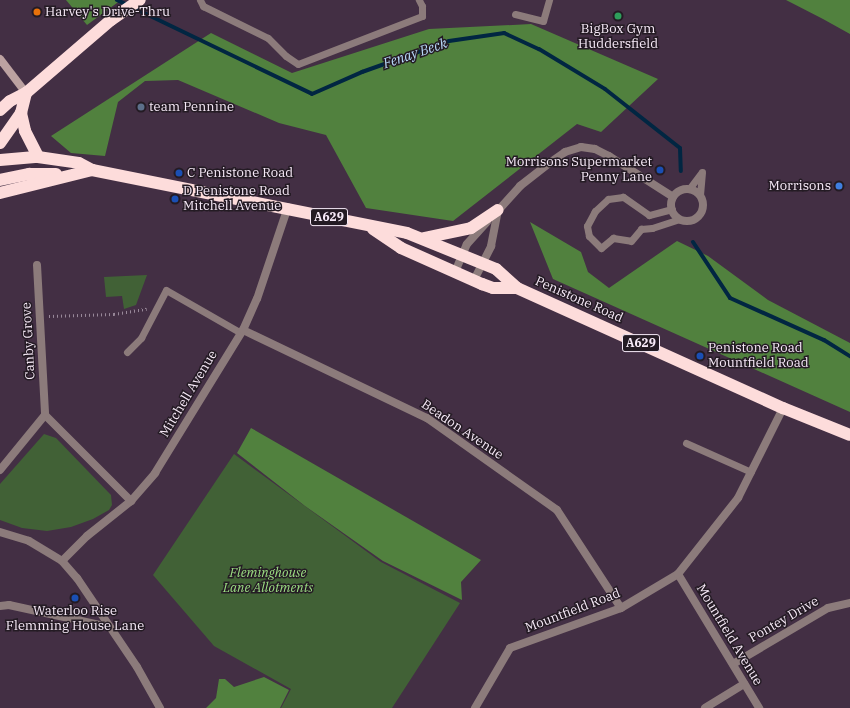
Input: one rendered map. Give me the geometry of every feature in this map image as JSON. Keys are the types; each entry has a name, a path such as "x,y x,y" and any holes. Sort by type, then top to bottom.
{"highway":[{"path":"0,110 10,101 26,93 112,20 140,0"},
{"path":"0,143 21,113 26,93"},
{"path":"21,113 25,131 38,157"},
{"name":"Penistone Road","path":"0,160 38,157 79,163 92,170 288,207 371,227 407,233 463,254 501,272 517,288 783,408 850,435"},
{"name":"Penistone Road","path":"0,193 92,170"},
{"name":"A629","path":"0,180 29,174 71,175"},
{"path":"422,238 471,228 498,210"},
{"name":"Penistone Road","path":"371,227 401,248 493,288 517,288"}],"street":[{"path":"0,59 26,93"},
{"path":"456,272 472,237 520,186 565,152 581,147 602,152 673,196"},
{"path":"689,189 700,195 703,204 700,213 693,219 680,219 672,209 673,196 680,190 689,189"},
{"name":"Mitchell Avenue","path":"62,561 87,536 131,501 155,473 242,332 257,299 288,207"},
{"path":"474,280 493,239 498,210"},
{"name":"Canby Grove","path":"37,265 45,415"},
{"name":"Beadon Avenue","path":"242,332 427,418 557,510 621,608"},
{"name":"Mountfield Road","path":"475,708 510,648 621,608 678,574 738,498 783,408"},
{"path":"0,470 45,415 131,501"},
{"path":"0,532 29,541 62,561 77,578 137,667 160,708"},
{"name":"Mountfield Avenue","path":"678,574 759,708"},
{"name":"Pontey Drive","path":"733,664 828,608 850,603"},
{"path":"0,606 9,605 109,627"},
{"path":"705,708 744,684"}],"lane":[{"path":"200,0 203,6 268,38 286,56 298,64 422,16 422,6 419,0"},
{"path":"515,14 543,21 549,0"},
{"path":"689,189 702,172 700,195"},
{"path":"672,209 649,215 623,197 608,199 595,211 588,226 589,236 601,248 613,238 631,241 640,229 652,228 680,219"},
{"path":"127,352 141,338 166,290 242,332"},
{"path":"686,443 751,472"}],"path":[{"path":"40,316 98,313 105,315 146,309 155,311"}],"green space":[{"path":"66,0 121,0 87,25"},
{"path":"786,0 850,0 850,34 823,19"},
{"path":"531,24 658,79 601,132 577,124 453,221 366,208 326,135 279,123 178,80 145,81 118,102 105,156 71,153 51,136 211,33 292,73 429,29"},
{"path":"530,222 581,252 588,272 609,288 677,241 708,256 768,300 850,343 850,412 553,279"},
{"path":"147,275 136,305 124,309 122,296 106,297 104,277"},
{"path":"251,428 481,560 461,582 462,600 383,561 305,506 237,453"},
{"path":"44,434 56,438 111,495 112,505 109,510 93,519 71,527 47,531 22,528 0,520 0,484"},
{"name":"Fleminghouse Lane Allotments","path":"234,454 381,562 460,603 392,708 281,708 291,689 214,646 153,575"},
{"path":"264,677 289,690 280,708 206,708 216,698 219,679 225,679 234,687"}],"waterway":[{"name":"Fenay Beck","path":"117,0 312,94 362,72 449,41 504,33 539,49 605,89 680,148 681,171"},
{"name":"Fenay Beck","path":"693,242 730,298 824,340 850,356"}],"place":[{"name":"Harvey's Drive-Thru","path":"37,12"},
{"name":"BigBox Gym Huddersfield","path":"618,16"},
{"name":"team Pennine","path":"141,107"},
{"name":"Morrisons Supermarket Penny Lane","path":"660,170"},
{"name":"C Penistone Road","path":"179,173"},
{"name":"Morrisons","path":"839,186"},
{"name":"D Penistone Road Mitchell Avenue","path":"175,199"},
{"name":"Penistone Road Mountfield Road","path":"700,356"},
{"name":"Waterloo Rise Flemming House Lane","path":"75,598"}]}
